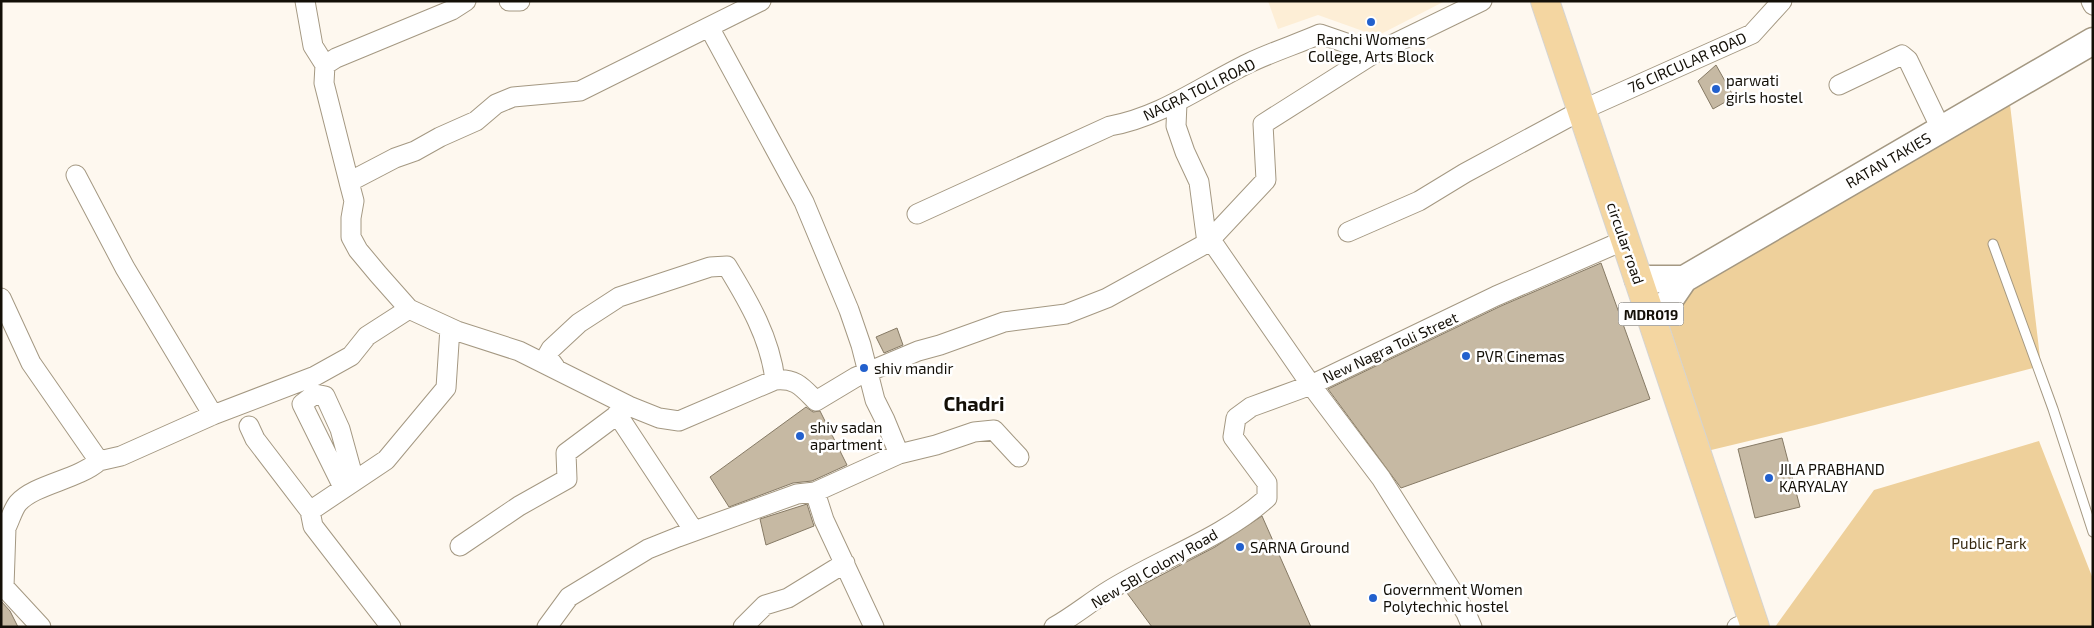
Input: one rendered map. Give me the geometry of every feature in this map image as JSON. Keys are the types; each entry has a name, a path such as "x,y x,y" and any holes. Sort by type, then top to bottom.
{"main road":[{"name":"circular road","path":"1545,1 1654,323 1749,625"}],"street":[{"path":"305,1 313,46 325,64 324,83 354,201 351,218 351,237 358,250 408,309 450,328 491,340 555,367 623,410 679,421 774,380 787,379 800,385 816,401 866,372 918,351 940,346 1004,322 1066,314 1107,298 1211,244 1266,180 1263,124 1375,53 1482,1"},
{"path":"325,64 452,10 466,1"},
{"path":"509,1 520,1"},
{"path":"349,182 395,158 415,151 440,137 476,121 496,104 513,96 580,92 761,1"},
{"name":"76 CIRCULAR ROAD","path":"1348,232 1419,202 1465,173 1582,110 1752,34 1782,1"},
{"path":"2091,1 2093,5"},
{"path":"709,27 804,202 849,310 861,345 866,372 875,400 886,420 899,454"},
{"name":"NAGRA TOLI ROAD","path":"917,214 1110,126 1132,122 1177,103 1249,64 1320,34 1375,53"},
{"name":"RATAN TAKIES","path":"1654,323 1684,278 2093,41"},
{"path":"1839,85 1902,55 1908,60 1941,129"},
{"path":"1177,103 1176,126 1199,182 1211,244 1311,384"},
{"path":"76,175 124,268 213,415"},
{"name":"New Nagra Toli Street","path":"1472,627 1466,613 1381,478 1311,384 1496,296 1625,240"},
{"path":"555,367 547,356 550,349 579,324 619,297 710,267 727,266 758,320 772,358 774,380"},
{"name":"RATAN TAKIES","path":"1638,279 1684,278"},
{"path":"1,298 31,363 99,461"},
{"path":"41,627 3,587 4,527 19,502 35,492 90,469 99,461 121,456 213,415 315,376 351,356 368,336 408,309"},
{"path":"310,511 343,487 386,460 446,388 450,328"},
{"name":"New SBI Colony Road","path":"1054,627 1105,592 1180,554 1254,509 1267,498 1267,483 1233,437 1236,418 1250,407 1311,384"},
{"path":"623,410 694,531"},
{"path":"460,546 519,506 567,480 566,453 623,410"},
{"path":"249,426 255,439 310,511 313,526 391,627"},
{"path":"546,627 569,597 648,549 798,494 815,492 899,454 974,432 994,430 1019,457"},
{"path":"815,492 824,520 846,563 874,627"},
{"path":"744,627 765,605 788,598 846,563"}],"lane":[{"path":"1993,244 2052,409 2093,532"}],"shaded area":[{"name":"Ranchi Womens College, Arts Block","path":"1268,1 1445,1 1377,36 1318,15 1278,29"}],"green space":[{"path":"2009,96 2041,366 1707,451 1658,325 1684,288"},
{"name":"Public Park","path":"2039,441 2093,579 2093,627 1775,627 1874,490"}],"building":[{"name":"parwati girls hostel","path":"1716,65 1734,97 1713,109 1698,81"},
{"path":"1601,263 1650,399 1401,488 1328,389 1501,306"},
{"path":"897,328 903,345 884,353 876,337"},
{"name":"shiv sadan apartment","path":"806,407 813,412 820,411 847,465 812,481 793,483 729,507 710,477"},
{"name":"JILA PRABHAND KARYALAY","path":"1782,438 1800,507 1755,518 1738,449"},
{"path":"807,504 814,526 766,545 760,519"},
{"name":"SARNA Ground","path":"1262,516 1311,627 1152,627 1127,593 1215,547"},
{"path":"1,601 10,611 18,627 1,627"}],"place":[{"name":"Ranchi Womens College, Arts Block","path":"1371,22"},
{"name":"parwati girls hostel","path":"1716,89"},
{"name":"PVR Cinemas","path":"1466,356"},
{"name":"shiv mandir","path":"864,368"},
{"name":"shiv sadan apartment","path":"800,436"},
{"name":"JILA PRABHAND KARYALAY","path":"1769,478"},
{"name":"SARNA Ground","path":"1240,547"},
{"name":"Government Women Polytechnic hostel","path":"1373,598"}],"district":[{"name":"Chadri","path":"974,403"}]}
